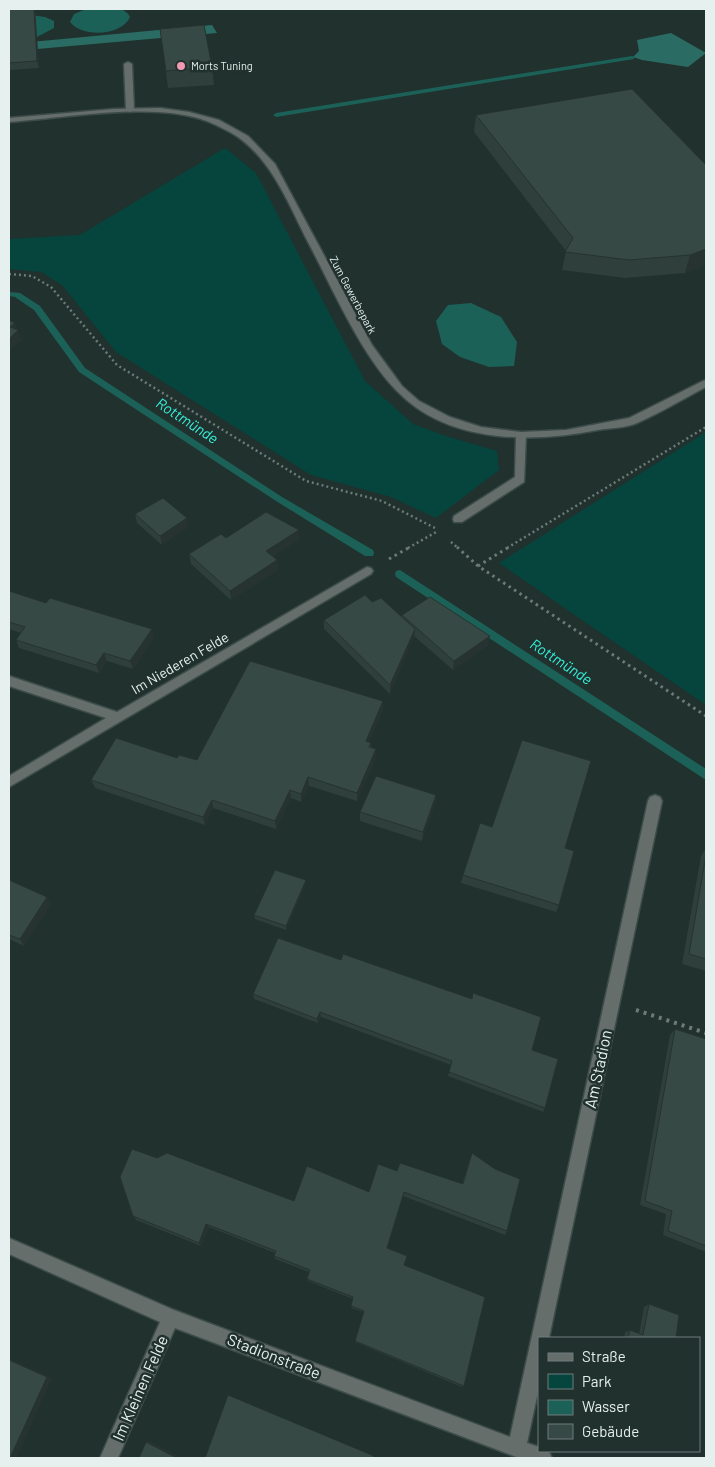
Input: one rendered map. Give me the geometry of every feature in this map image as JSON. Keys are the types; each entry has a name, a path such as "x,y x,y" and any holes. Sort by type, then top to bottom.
{"street":[{"path":"128,64 130,110"},
{"name":"Zum Gewerbepark","path":"9,120 130,110 189,114 216,122 245,138 272,166 368,346 399,388 416,403 446,419 480,430 521,435 566,433 632,421 706,383"},
{"path":"458,519 520,479 521,435"},
{"name":"Im Niederen Felde","path":"9,782 116,717 367,571"},
{"path":"9,681 116,717"},
{"name":"Am Stadion","path":"540,1337 655,801"},
{"name":"Stadionstraße","path":"9,1246 172,1318 543,1458"},
{"name":"Im Kleinen Felde","path":"109,1458 172,1318"},
{"path":"517,1447 538,1350"}],"path":[{"path":"9,274 32,276 51,287 117,365 306,481 382,502 407,512 438,531 478,566 706,716"},
{"path":"478,566 706,427"},
{"path":"367,571 458,519"},
{"path":"612,1002 706,1033"}],"green space":[{"path":"225,148 256,173 365,381 413,424 497,451 499,470 436,518 391,497 311,475 116,352 62,285 41,272 9,269 9,239 80,235"},
{"path":"706,432 706,705 499,563"}],"shaded area":[{"path":"212,25 217,33 26,50 9,44"},
{"path":"671,33 706,53 688,67 633,57 639,51 637,40"}],"water":[{"path":"117,8 127,13 130,17 126,23 111,31 101,33 83,31 70,22 74,14 86,9"},
{"path":"30,15 45,17 54,21 54,28 37,37 9,40"},
{"path":"471,303 501,317 517,342 514,366 489,367 460,357 442,344 436,321 448,305"}],"building":[{"path":"9,9 34,9 37,61 9,63"},
{"path":"204,25 212,67 166,71 160,29"},
{"path":"632,89 706,165 706,249 690,255 629,260 565,252 573,238 476,115"},
{"path":"9,320 15,323 10,327 18,330 9,339"},
{"path":"163,498 187,518 160,536 135,514"},
{"path":"266,512 299,530 266,551 277,560 230,591 189,554 221,534 226,538"},
{"path":"9,591 46,603 50,598 152,629 130,661 104,653 96,665 16,640 25,627 9,622"},
{"path":"365,595 372,602 381,598 415,629 390,685 324,620"},
{"path":"430,597 490,636 454,661 402,615"},
{"path":"250,661 383,701 366,741 371,743 369,747 376,749 357,793 308,777 301,794 290,790 275,821 212,800 203,817 91,780 116,738 177,758 179,755 197,760"},
{"path":"522,740 591,761 565,848 574,851 559,905 463,875 480,823 492,827"},
{"path":"376,776 436,795 423,832 360,812"},
{"path":"706,855 706,959 689,954"},
{"path":"275,870 306,880 286,926 254,915"},
{"path":"9,880 47,897 20,939 9,935"},
{"path":"278,938 341,960 343,954 472,999 473,993 541,1017 532,1050 558,1059 545,1108 449,1072 452,1061 320,1012 317,1019 253,994"},
{"path":"675,1029 706,1039 706,1246 668,1231 672,1211 645,1201"},
{"path":"132,1149 157,1158 167,1153 294,1201 307,1166 369,1192 378,1164 397,1171 400,1163 463,1184 472,1153 495,1169 520,1179 507,1231 404,1192 387,1248 407,1256 404,1265 485,1297 464,1386 355,1341 364,1311 351,1306 353,1297 307,1279 310,1270 274,1256 276,1251 206,1224 199,1243 133,1216 120,1177"},
{"path":"649,1304 679,1315 676,1337 628,1337 630,1330 643,1335"},
{"path":"9,1360 47,1377 10,1458 9,1458"},
{"path":"228,1395 374,1456 373,1458 205,1458"},
{"path":"146,1442 177,1458 139,1458"}],"waterway":[{"path":"276,115 632,58"},
{"name":"Rottmünde","path":"9,294 17,295 37,308 82,370 279,499 369,553"},
{"name":"Rottmünde","path":"400,574 706,775"}],"place":[{"name":"Morts Tuning","path":"181,66"}]}
